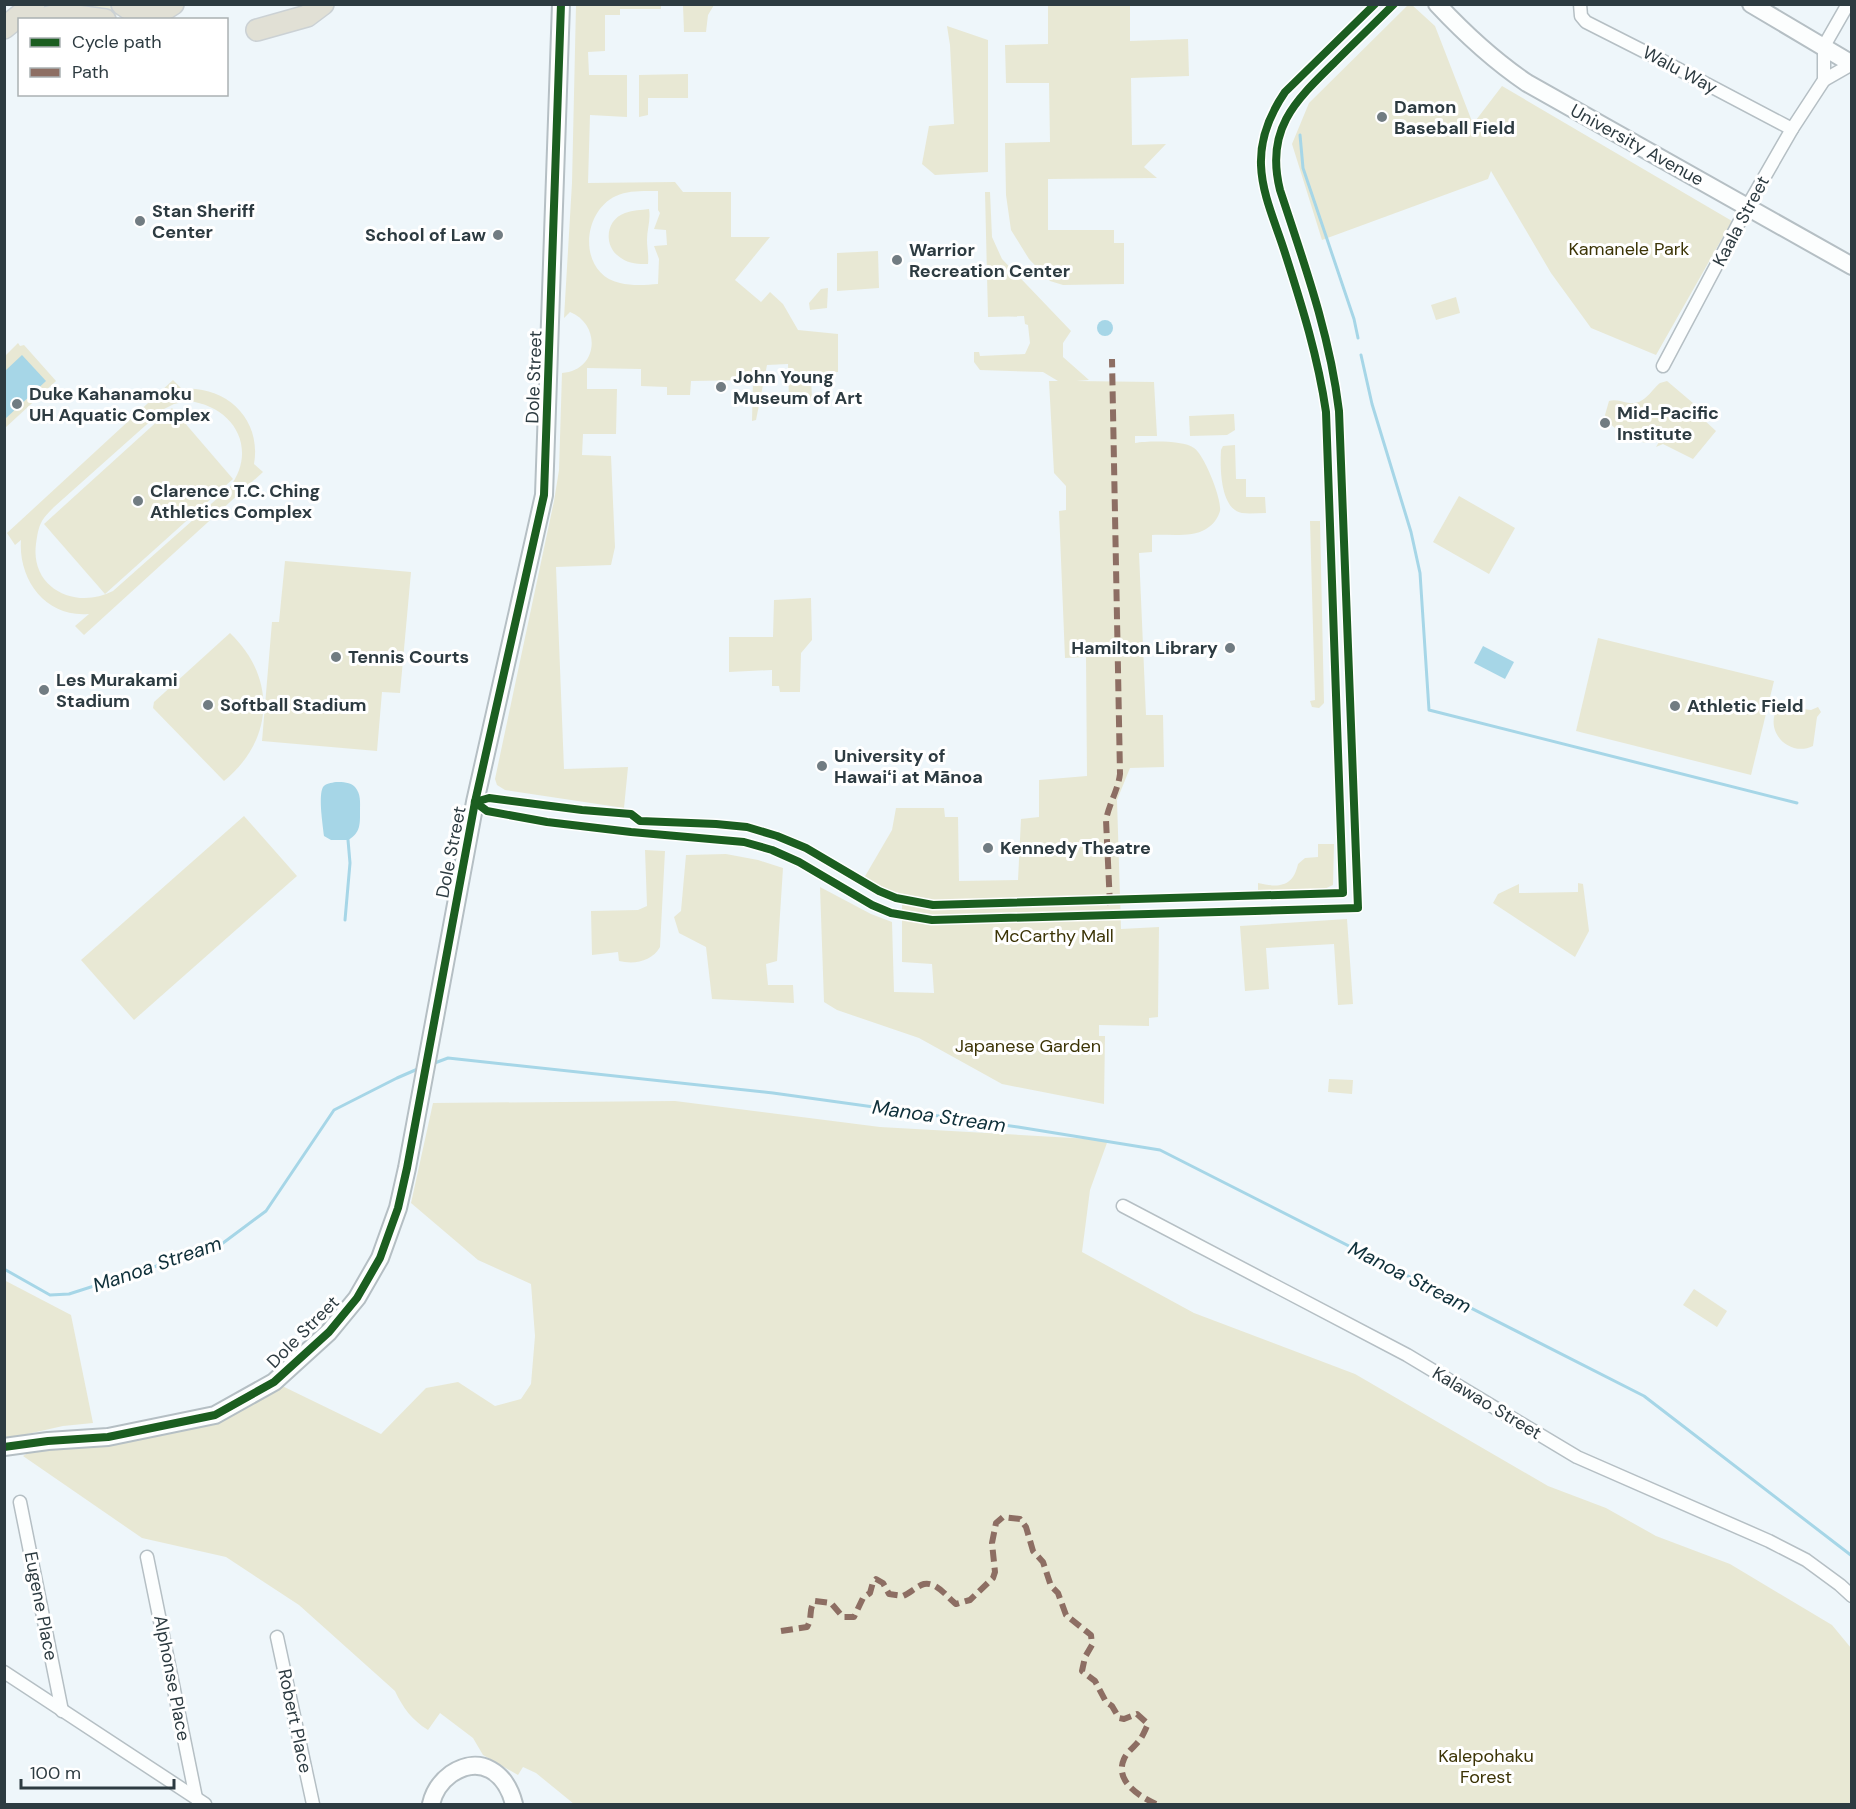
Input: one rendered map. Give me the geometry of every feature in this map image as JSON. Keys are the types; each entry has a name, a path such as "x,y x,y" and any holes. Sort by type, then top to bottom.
{"highway":[{"path":"4,28 34,4"},
{"path":"122,4 144,14 160,12 173,4"},
{"path":"172,18 189,4"},
{"path":"257,30 307,16 323,4"},
{"path":"44,18 69,15 91,18"},
{"path":"4,43 18,33"}],"street":[{"name":"Dole Street","path":"4,1447 108,1437 215,1415 274,1382 329,1332 357,1299 380,1258 398,1208 430,1050 475,802 544,495 561,4"},
{"name":"University Avenue","path":"1437,4 1502,66 1527,83 1851,266"},
{"name":"Walu Way","path":"1580,4 1581,16 1586,22 1791,129"},
{"path":"1751,4 1851,64"},
{"path":"1824,80 1824,46 1848,4"},
{"name":"Kaala Street","path":"1663,366 1791,129 1824,80 1851,64"},
{"name":"Kalawao Street","path":"1123,1206 1407,1355 1577,1457 1769,1541 1806,1560 1851,1596"},
{"name":"Eugene Place","path":"20,1502 62,1711"},
{"name":"Alphonse Place","path":"147,1557 200,1802"},
{"name":"Robert Place","path":"277,1637 313,1804"},
{"path":"4,1672 200,1802"},
{"path":"431,1804 433,1796 445,1779 463,1767 472,1765 482,1766 499,1775 510,1791 514,1804"}],"green space":[{"path":"52,5 117,5 137,18 102,13 48,9"},
{"path":"576,5 661,5 661,9 620,9 620,15 605,15 605,51 588,52 589,75 627,75 627,117 590,115 588,183 675,182 683,192 731,192 731,237 770,237 735,280 761,302 770,292 783,304 798,330 838,334 838,372 811,373 812,401 789,403 788,364 767,365 756,420 752,421 753,380 691,381 690,395 667,395 667,387 641,386 641,369 587,368 587,389 617,389 616,434 583,434 582,455 611,456 615,547 611,565 556,567 564,769 628,767 624,808 505,790 497,785 495,779 554,501 559,470 562,373 574,370 583,364 592,347 591,336 580,318 570,312 564,318 572,183","holes":["658,191 660,213 654,229 666,230 667,245 654,246 659,259 658,284 629,285 606,277 597,268 591,256 589,242 596,215 604,204 626,193"]},
{"path":"683,5 714,5 708,15 706,32 684,32"},
{"path":"1048,5 1130,5 1130,41 1188,39 1189,76 1131,78 1132,145 1166,144 1144,167 1157,178 1048,179 1048,230 1114,230 1114,243 1124,243 1124,284 1063,285 1050,281 1029,259 1011,230 1006,195 1005,143 1050,142 1049,83 1006,83 1005,45 1048,44"},
{"name":"Kamanele Park","path":"1408,5 1412,5 1435,26 1473,124 1502,86 1732,221 1656,355 1591,328 1551,273 1491,171 1488,179 1322,240 1292,144 1309,103"},
{"path":"947,26 988,40 988,172 935,175 922,164 929,126 954,124"},
{"path":"688,74 688,98 648,98 648,115 639,117 639,75"},
{"name":"McCarthy Mall","path":"985,192 990,192 992,237 1002,259 1071,331 1063,343 1063,357 1089,380 1076,381 1154,382 1157,436 1135,436 1135,443 1174,442 1194,448 1207,467 1220,505 1217,519 1206,529 1187,535 1152,535 1152,552 1139,553 1146,715 1163,715 1164,767 1130,768 1117,800 1121,929 1159,927 1158,1017 1149,1018 1149,1026 1099,1025 1099,1036 1105,1036 1104,1104 1002,1084 919,1038 837,1010 824,1002 820,887 871,914 892,922 894,992 934,993 932,964 902,962 902,898 864,878 892,830 896,808 944,808 945,817 958,817 959,881 1018,880 1021,819 1039,817 1039,780 1087,776 1086,657 1065,658 1059,511 1066,510 1066,486 1054,473 1049,381 1058,381 1043,372 980,370 974,362 974,352 979,352 980,356 1025,354 1030,343 1028,325 1025,324 1024,316 988,317"},
{"path":"649,209 648,264 627,261 615,253 611,247 610,227 618,216"},
{"path":"878,251 879,288 837,291 837,253"},
{"path":"828,288 827,308 810,310 809,303 821,289"},
{"path":"1456,297 1460,313 1436,320 1431,305"},
{"name":"Duke Kahanamoku UH Aquatic Complex","path":"18,343 20,346 24,345 56,381 5,428 5,356"},
{"path":"173,380 182,389 198,389 226,399 238,408 246,419 255,448 254,464 263,472 84,635 75,626 89,614 74,614 60,610 38,594 24,569 21,540 15,545 7,533","holes":["188,401 218,411 229,420 237,432 241,445 242,459 238,473 229,488 113,591 85,598 59,592 48,584 40,573 36,560 36,544 42,521 54,507 164,409"]},
{"path":"1667,381 1700,409 1703,419 1716,431 1693,459 1663,444 1656,447 1662,437 1656,433 1646,443 1628,436 1612,425 1605,415 1609,401 1639,402 1660,383"},
{"name":"Clarence T.C. Ching Athletics Complex","path":"172,408 233,479 105,594 44,524"},
{"path":"1234,414 1235,430 1227,435 1190,436 1189,416"},
{"path":"1235,445 1236,479 1246,479 1246,497 1265,497 1266,513 1242,513 1229,504 1225,496 1221,476 1221,450 1223,446"},
{"path":"1459,496 1515,528 1489,574 1433,542"},
{"path":"1310,521 1320,521 1324,703 1319,708 1312,707 1310,701 1315,700"},
{"name":"Tennis Courts","path":"285,561 411,572 400,693 382,692 377,751 262,741 272,622 279,622"},
{"path":"811,598 812,640 801,653 800,692 780,692 779,686 772,686 772,670 729,672 729,637 773,637 774,600"},
{"name":"Softball Stadium","path":"230,633 256,669 262,689 263,708 260,728 253,747 241,765 224,781 153,708 154,702"},
{"name":"Athletic Field","path":"1598,638 1774,681 1751,775 1576,731"},
{"path":"1779,706 1811,710 1818,707 1821,712 1817,717 1813,746 1804,749 1795,748 1780,739 1774,724"},
{"path":"244,816 297,876 134,1020 81,960"},
{"path":"1318,844 1334,844 1333,885 1320,891 1258,893 1258,883 1279,885 1289,881 1296,872 1298,864 1305,858 1318,857"},
{"path":"645,850 665,851 660,947 648,959 637,962 619,961 618,952 592,955 591,911 638,910 647,906"},
{"path":"726,854 758,860 783,868 777,961 766,964 768,985 793,985 794,1003 712,999 706,947 679,933 674,917 681,911 686,855"},
{"path":"1578,883 1583,884 1589,931 1575,957 1493,903 1498,894 1519,884 1519,893 1578,892"},
{"path":"1347,919 1353,1004 1338,1005 1334,944 1266,948 1269,989 1245,991 1240,926"},
{"path":"1329,1079 1353,1080 1352,1094 1328,1092"},
{"name":"Kalepohaku Forest","path":"675,1101 880,1127 1108,1140 1090,1190 1082,1252 1194,1313 1355,1374 1548,1486 1606,1508 1656,1536 1730,1564 1832,1625 1851,1648 1851,1804 574,1804 536,1773 523,1767 518,1775 483,1755 473,1738 440,1713 428,1730 422,1726 408,1713 395,1691 299,1605 226,1557 142,1538 23,1456 48,1441 168,1425 274,1382 381,1434 426,1388 458,1382 495,1406 521,1399 531,1384 535,1336 531,1284 478,1260 411,1203 433,1103"},
{"path":"4,1280 71,1315 93,1423 63,1426 5,1439"},
{"path":"1694,1289 1727,1311 1717,1327 1683,1305"}],"water":[{"path":"1102,320 1108,320 1113,328 1111,334 1102,336 1097,331 1097,325"},
{"path":"22,355 46,381 5,419 5,371"},
{"path":"1483,646 1514,662 1505,679 1474,663"},
{"path":"329,783 351,784 359,795 359,827 348,840 331,840 324,836 321,811 322,791 323,787"}],"waterway":[{"path":"1300,135 1303,168 1354,319 1358,338"},
{"path":"1361,355 1372,404 1411,532 1420,573 1429,710 1797,803"},
{"path":"345,920 350,863 348,840"},
{"name":"Manoa Stream","path":"432,1064 448,1058 773,1093 1018,1127 1160,1150 1644,1396 1852,1556"},
{"name":"Manoa Stream","path":"4,1269 50,1295 69,1294 219,1246 266,1211 334,1110 420,1068"}],"marked path":[{"path":"1110,905 1106,820 1120,774 1112,359"},
{"path":"781,1631 807,1627 815,1601 831,1603 843,1617 854,1617 863,1598 870,1593 876,1579 883,1583 889,1594 903,1596 921,1585 928,1584 937,1587 956,1604 970,1600 993,1578 995,1572 992,1543 996,1523 1003,1517 1020,1519 1026,1527 1033,1551 1043,1562 1051,1586 1058,1593 1066,1615 1091,1635 1092,1645 1085,1657 1082,1671 1095,1681 1106,1702 1112,1706 1119,1718 1124,1719 1137,1714 1148,1724 1140,1739 1124,1759 1122,1767 1130,1787 1156,1804"}],"cycle path":[{"path":"4,1447 108,1437 215,1415 274,1382 329,1332 357,1298 380,1258 398,1208 407,1168 475,802 544,495 561,4"},
{"path":"475,802 489,798 631,814 640,821 747,827 806,848 879,891 896,898 933,905 1343,893 1326,412 1309,332 1267,198 1262,176 1261,155 1267,127 1285,92 1375,4"},
{"path":"475,802 487,811 547,822 744,842 772,850 799,862 872,905 891,913 932,920 1358,908 1339,411 1323,327 1280,190 1276,169 1276,150 1286,119 1295,105 1394,4"}],"place":[{"name":"Damon Baseball Field","path":"1382,117"},
{"name":"Stan Sheriff Center","path":"140,221"},
{"name":"School of Law","path":"498,235"},
{"name":"Warrior Recreation Center","path":"897,260"},
{"name":"John Young Museum of Art","path":"721,387"},
{"name":"Duke Kahanamoku UH Aquatic Complex","path":"17,404"},
{"name":"Mid-Pacific Institute","path":"1605,423"},
{"name":"Clarence T.C. Ching Athletics Complex","path":"138,501"},
{"name":"Hamilton Library","path":"1230,648"},
{"name":"Tennis Courts","path":"336,657"},
{"name":"Les Murakami Stadium","path":"44,690"},
{"name":"Softball Stadium","path":"208,705"},
{"name":"Athletic Field","path":"1675,706"},
{"name":"University of Hawaiʻi at Mānoa","path":"822,766"},
{"name":"Kennedy Theatre","path":"988,848"}],"park label":[{"name":"Japanese Garden","path":"1028,1046"}]}
